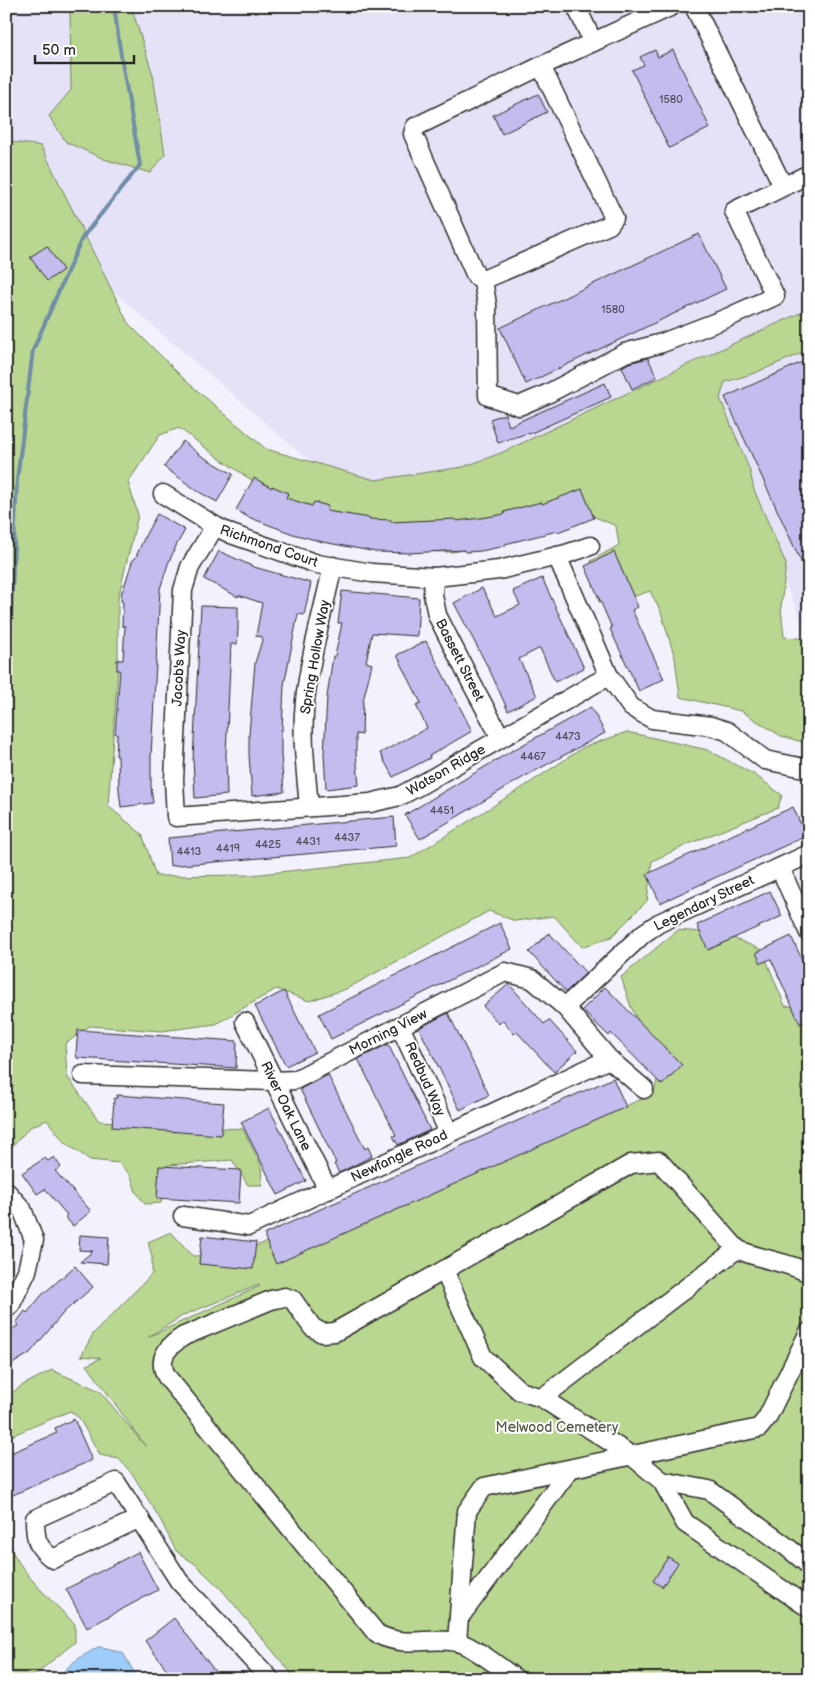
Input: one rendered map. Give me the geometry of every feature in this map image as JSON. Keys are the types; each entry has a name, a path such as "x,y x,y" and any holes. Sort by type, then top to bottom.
{"street":[{"path":"576,6 593,42"},
{"path":"483,280 476,276 413,134 415,127 541,66 672,6"},
{"path":"694,6 783,186"},
{"path":"483,280 609,225 614,218 541,66"},
{"path":"483,280 487,305 488,396 519,406 547,394 625,353 662,343 727,318 775,296 734,211 809,174"},
{"name":"Richmond Court","path":"163,494 231,534 308,561 372,573 434,577 499,570 590,546"},
{"name":"Jacob's Way","path":"176,817 174,780 183,590 190,567 215,526"},
{"path":"557,556 609,676 631,707 640,714 652,718 711,726 727,731 766,760 809,769"},
{"name":"Spring Hollow Way","path":"309,807 303,744 305,702 311,663 333,566"},
{"name":"Bassett Street","path":"434,577 433,595 437,615 501,738"},
{"name":"Watson Ridge","path":"176,817 370,803 400,796 609,676"},
{"name":"Legendary Street","path":"565,1007 644,933 659,923 809,854"},
{"path":"780,868 803,911 809,933"},
{"name":"Morning View","path":"83,1075 294,1080 505,972 532,979 565,1007 610,1058 644,1089"},
{"name":"River Oak Lane","path":"245,1022 328,1190"},
{"name":"Redbud Way","path":"400,1026 449,1133"},
{"name":"Newfangle Road","path":"184,1216 249,1226 610,1058"},
{"path":"516,1679 458,1642 434,1640 409,1642 389,1640 377,1634 174,1385 162,1368 164,1355 171,1344 184,1336 270,1300 285,1296 293,1300 312,1328 322,1333 334,1332 631,1164 659,1160 737,1249 747,1254 796,1266 809,1273"},
{"path":"6,1191 22,1209 34,1240 27,1271 11,1304 6,1309"},
{"path":"542,1398 737,1249"},
{"path":"444,1270 482,1357 520,1391 542,1398 632,1456 662,1481 685,1522 809,1608"},
{"path":"458,1642 467,1511 484,1487 759,1428 766,1418 809,1332"},
{"path":"459,1619 570,1469"},
{"path":"662,1481 709,1490 809,1565"},
{"path":"140,1518 54,1559 41,1550 35,1536 36,1520 116,1482 140,1518 180,1581 270,1679"}],"shaded area":[{"path":"6,6 809,6 809,625 804,627 700,390 395,535 57,243 6,268"}],"green space":[{"path":"70,6 131,6 153,75 165,155 150,173 104,159 66,142 49,116 71,90"},
{"path":"6,141 41,146 128,323 186,381 266,449 375,480 463,467 501,453 809,309 809,350 755,373 725,382 720,398 750,471 754,490 786,564 781,607 784,637 809,639 809,744 781,736 741,711 680,697 675,658 661,612 650,591 618,602 599,602 591,561 619,545 616,526 593,516 502,544 452,552 400,551 263,488 179,428 160,435 128,482 138,515 118,598 118,668 108,806 142,834 156,876 251,875 410,858 584,747 627,732 708,750 755,775 782,795 778,808 652,861 647,901 611,937 582,947 554,916 515,921 489,911 346,989 309,1001 276,989 216,1024 162,1031 90,1026 65,1044 67,1076 99,1121 243,1129 261,1165 262,1185 248,1185 232,1160 168,1165 161,1203 145,1204 136,1192 131,1176 119,1163 90,1160 64,1142 47,1120 30,1127 8,1151 6,1150"},
{"name":"Melwood Cemetery","path":"678,930 724,934 762,950 785,1006 809,1008 809,1679 296,1679 222,1590 195,1564 176,1551 160,1519 133,1475 119,1459 100,1455 79,1418 70,1411 6,1438 6,1397 23,1385 52,1370 100,1391 146,1447 87,1365 101,1358 81,1356 93,1334 152,1274 152,1257 148,1242 171,1232 193,1256 229,1255 444,1182 654,1094 660,1065 631,1007 621,977","holes":["260,1286 148,1337 184,1315"]},
{"path":"6,1538 27,1574 45,1595 75,1624 75,1642 36,1674 25,1679 6,1679"}],"water":[{"path":"98,1647 123,1653 135,1674 135,1679 58,1679 71,1664"}],"building":[{"path":"655,50 658,57 673,50 710,128 669,148 632,70 644,65 640,57"},
{"path":"538,94 547,112 502,134 493,115"},
{"path":"699,234 726,289 526,384 500,328"},
{"path":"47,246 63,270 47,281 30,257"},
{"path":"648,358 657,377 632,389 622,367"},
{"path":"809,359 809,579 725,397"},
{"path":"605,383 611,397 529,434 498,443 490,419 505,414 509,426"},
{"path":"183,441 200,455 233,474 217,502 199,492 164,467"},
{"path":"254,478 272,488 272,486 288,493 286,498 312,506 314,502 328,506 327,511 369,519 391,520 391,522 456,519 456,521 505,514 504,512 541,502 542,504 582,489 594,518 558,532 481,551 376,552 293,534 248,517 236,510"},
{"path":"157,514 185,530 168,564 160,589 151,756 153,803 121,807 118,756 116,756 117,734 115,734 120,670 117,670 117,660 123,660 125,626 122,626 122,590 133,559 135,559"},
{"path":"219,551 254,567 311,583 304,615 298,614 284,685 281,755 284,792 252,796 249,734 255,663 263,637 256,636 262,603 238,595 238,597 204,579"},
{"path":"614,552 638,607 632,610 664,679 639,691 610,629 612,628 585,566"},
{"path":"542,578 584,668 555,682 540,648 519,659 537,696 508,711 491,673 454,603 482,588 497,616 520,605 513,591"},
{"path":"342,591 419,598 417,636 372,633 366,662 372,664 363,701 362,735 356,734 359,785 326,789 324,754 327,697 333,656 335,656 342,623 338,623"},
{"path":"201,606 238,607 238,629 237,644 231,644 226,754 227,795 195,798 193,759"},
{"path":"426,641 472,731 429,756 430,758 393,777 380,753 427,728 416,705 421,703 397,655"},
{"path":"591,707 605,733 522,778 420,839 405,815 508,753"},
{"path":"793,807 806,836 660,903 647,874"},
{"path":"394,817 396,846 170,866 168,838"},
{"path":"770,891 782,916 708,950 697,925"},
{"path":"500,923 512,949 331,1039 319,1014"},
{"path":"549,933 586,973 566,992 529,952"},
{"path":"791,936 809,975 809,1020 800,1024 771,959 761,963 756,953"},
{"path":"509,984 544,1024 549,1020 577,1051 554,1072 517,1032 514,1034 503,1020 499,1024 483,1006"},
{"path":"605,987 682,1065 662,1085 611,1033 609,1036 582,1010"},
{"path":"284,991 315,1052 286,1066 255,1006"},
{"path":"448,1013 489,1095 460,1110 419,1028"},
{"path":"78,1030 237,1041 236,1068 77,1058"},
{"path":"388,1044 430,1130 398,1145 393,1136 396,1135 358,1059"},
{"path":"328,1075 365,1149 368,1147 372,1156 339,1173 300,1089"},
{"path":"613,1078 626,1107 276,1264 265,1234"},
{"path":"117,1095 224,1103 221,1135 112,1127 114,1098 117,1098"},
{"path":"269,1108 306,1181 278,1195 241,1122"},
{"path":"54,1157 61,1167 55,1171 91,1211 73,1226 65,1217 67,1215 45,1189 37,1194 22,1173 45,1158 48,1161"},
{"path":"159,1166 241,1170 239,1203 157,1198"},
{"path":"80,1235 109,1237 107,1264 80,1262 93,1251 79,1250"},
{"path":"202,1236 256,1242 253,1269 199,1264"},
{"path":"75,1266 93,1287 64,1312 30,1353 6,1368 6,1333 19,1325 16,1323 25,1311 27,1313 42,1295"},
{"path":"74,1419 92,1460 6,1498 6,1455 57,1433 55,1428"},
{"path":"138,1552 158,1590 87,1628 66,1589"},
{"path":"668,1557 678,1563 662,1587 653,1581"},
{"path":"174,1618 221,1679 174,1679 145,1641"}],"waterway":[{"path":"6,721 17,480 33,350 82,238 140,165 114,6"},
{"path":"6,942 6,950"}]}
